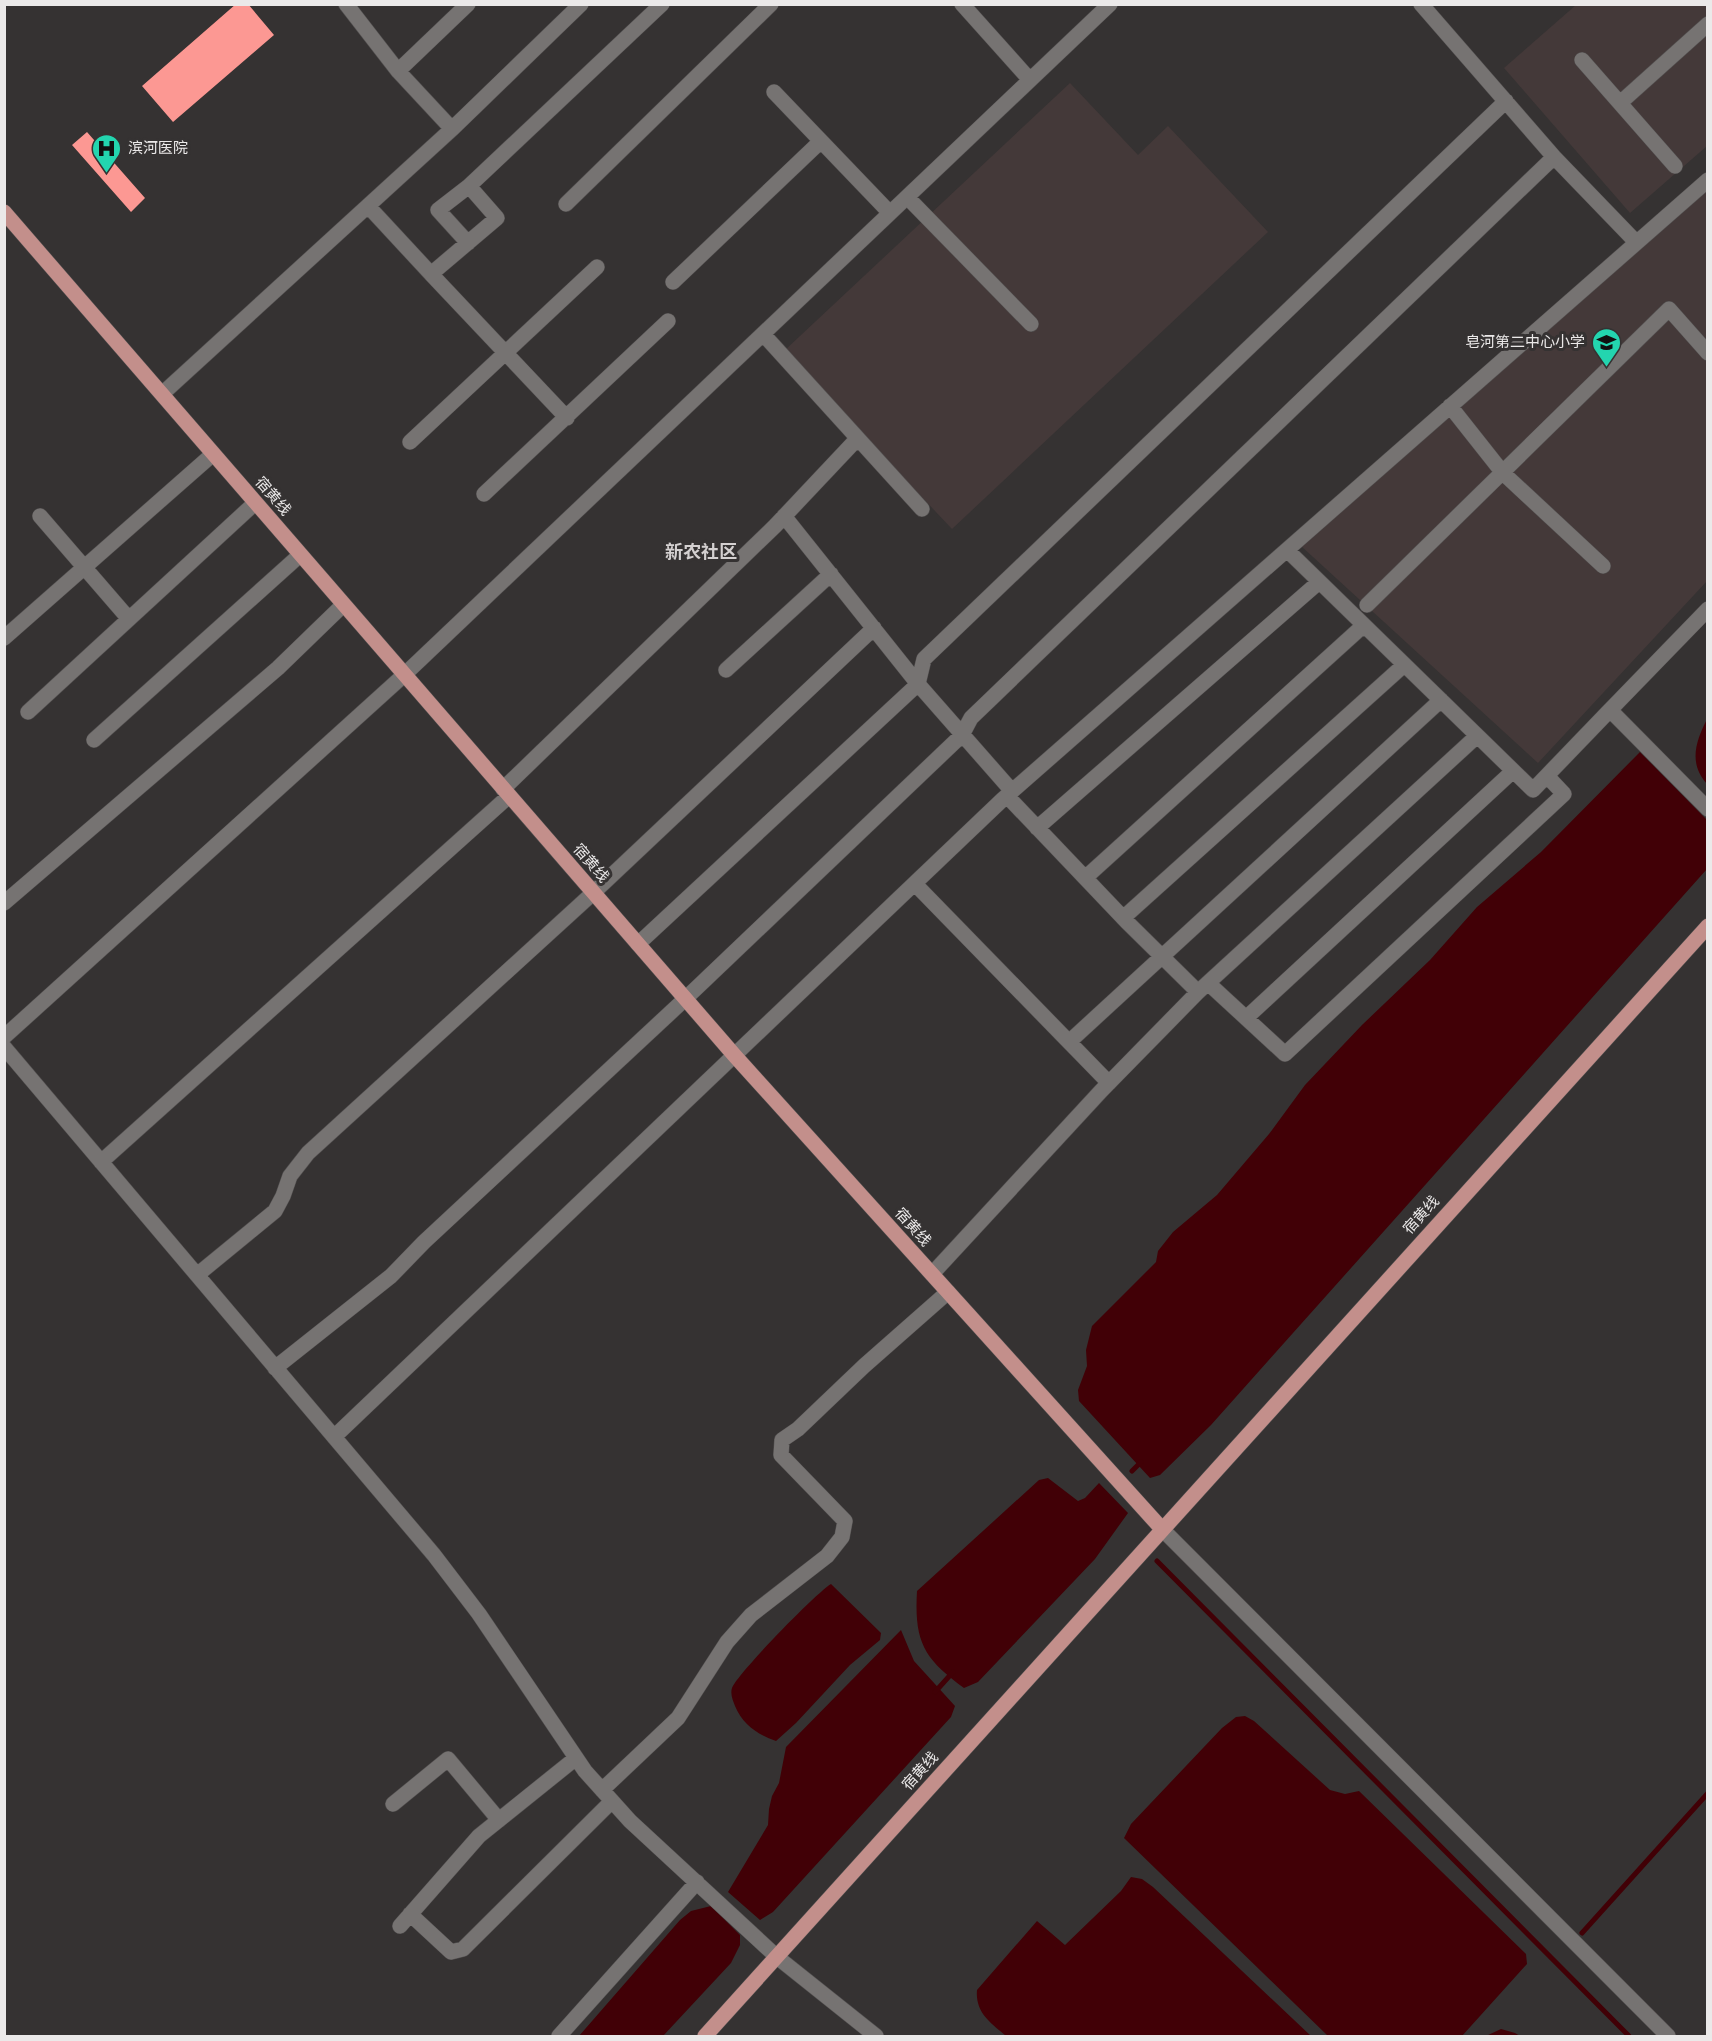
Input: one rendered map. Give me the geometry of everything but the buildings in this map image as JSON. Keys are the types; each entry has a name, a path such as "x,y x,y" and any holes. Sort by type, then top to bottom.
{"main road":[{"name":"宿黄线","path":"4,212 735,1056 1162,1529"},
{"name":"宿黄线","path":"705,2037 1707,926"}],"street":[{"path":"346,4 398,71 452,129"},
{"path":"398,71 468,4"},
{"path":"162,394 452,129 581,4"},
{"path":"468,243 438,210 468,186 662,4"},
{"path":"566,204 771,4"},
{"path":"4,1037 404,675 1110,4"},
{"path":"1422,4 1554,157 1636,243"},
{"path":"963,5 1030,81"},
{"path":"1620,103 1707,24"},
{"path":"1582,60 1675,166"},
{"path":"774,92 890,213"},
{"path":"638,944 918,684 924,659 1506,101"},
{"path":"673,282 821,141"},
{"path":"275,1368 391,1276 424,1242 685,999 962,735 971,718 1554,157"},
{"path":"334,1437 1010,794 1707,180"},
{"path":"431,274 497,218 468,186"},
{"path":"907,197 1031,324"},
{"path":"368,206 567,418"},
{"path":"410,442 597,267"},
{"path":"1367,605 1669,309 1707,353"},
{"path":"484,494 668,321"},
{"path":"763,334 922,509"},
{"path":"1450,406 1503,474 1603,566"},
{"path":"101,1162 506,793 784,516 857,439"},
{"path":"4,638 213,454"},
{"path":"28,712 255,502"},
{"path":"40,516 129,619"},
{"path":"784,516 1037,828 1162,957 1246,1018 1286,1054 1564,794 1547,776"},
{"path":"1287,550 1533,790 1707,609"},
{"path":"94,740 300,555"},
{"path":"726,670 831,574"},
{"path":"1037,828 1319,582"},
{"path":"4,903 278,668 343,605"},
{"path":"1085,878 1364,625"},
{"path":"197,1275 275,1211 290,1176 308,1153 593,893 874,628"},
{"path":"1123,918 1404,664"},
{"path":"1069,1042 1441,700"},
{"path":"1610,710 1707,809"},
{"path":"932,1274 1109,1083 1203,988 1477,736"},
{"path":"1246,1018 1513,771"},
{"path":"915,884 1109,1083"},
{"path":"4,1047 434,1555 472,1605 576,1758 607,1795 630,1821 777,1957 876,2037"},
{"path":"576,1758 479,1836 405,1920 451,1952 463,1949 678,1718 727,1642 751,1616 827,1556 842,1537 845,1521 782,1455 782,1440 798,1429 864,1366 948,1292"},
{"path":"1162,1529 1668,2037"},
{"path":"393,1804 448,1759 499,1820"},
{"path":"559,2037 697,1882"}],"shaded area":[{"path":"1576,5 1707,5 1707,146 1630,213 1504,68"},
{"path":"1070,83 1138,155 1168,126 1268,232 952,529 784,351"},
{"name":"皂河第二中心小学","path":"1707,190 1707,581 1538,763 1301,546"},
{"path":"1707,719 1707,784 1697,768 1696,752"},
{"path":"1640,752 1707,820 1707,869 1211,1425 1160,1475 1150,1478 1079,1401 1078,1390 1087,1366 1086,1350 1092,1326 1156,1262 1158,1251 1173,1232 1217,1195 1269,1134 1305,1085 1362,1025 1430,960 1477,907 1541,852"},
{"path":"1048,1478 1078,1501 1085,1498 1099,1483 1128,1513 1095,1559 978,1682 964,1688 939,1668 924,1648 917,1624 917,1591 1039,1480"},
{"path":"831,1584 881,1633 880,1640 850,1665 776,1741 746,1724 738,1713 731,1693 732,1688 747,1667 778,1634"},
{"path":"901,1630 914,1661 955,1706 951,1717 773,1912 760,1920 728,1892 768,1825 772,1796 779,1783 786,1747"},
{"path":"1245,1716 1254,1721 1330,1790 1345,1794 1359,1791 1526,1954 1527,1964 1462,2036 1328,2036 1124,1838 1131,1824 1222,1728 1236,1717"},
{"path":"1131,1877 1142,1879 1153,1887 1311,2036 1006,2036 985,2017 979,2005 977,1990 1037,1921 1065,1945 1121,1891"},
{"path":"711,1906 740,1935 740,1945 731,1963 663,2036 579,2036 680,1920 691,1911"},
{"path":"1501,2029 1515,2033 1520,2036 1486,2036"}],"waterway":[{"path":"1132,1471 1141,1462"},
{"path":"1157,1561 1629,2036"},
{"path":"935,1692 953,1672"},
{"path":"1582,1933 1708,1793"}],"place":[{"name":"滨河医院","path":"107,174"},
{"name":"皂河第二中心小学","path":"1606,368"}],"district":[{"name":"新农社区","path":"701,552"}]}
